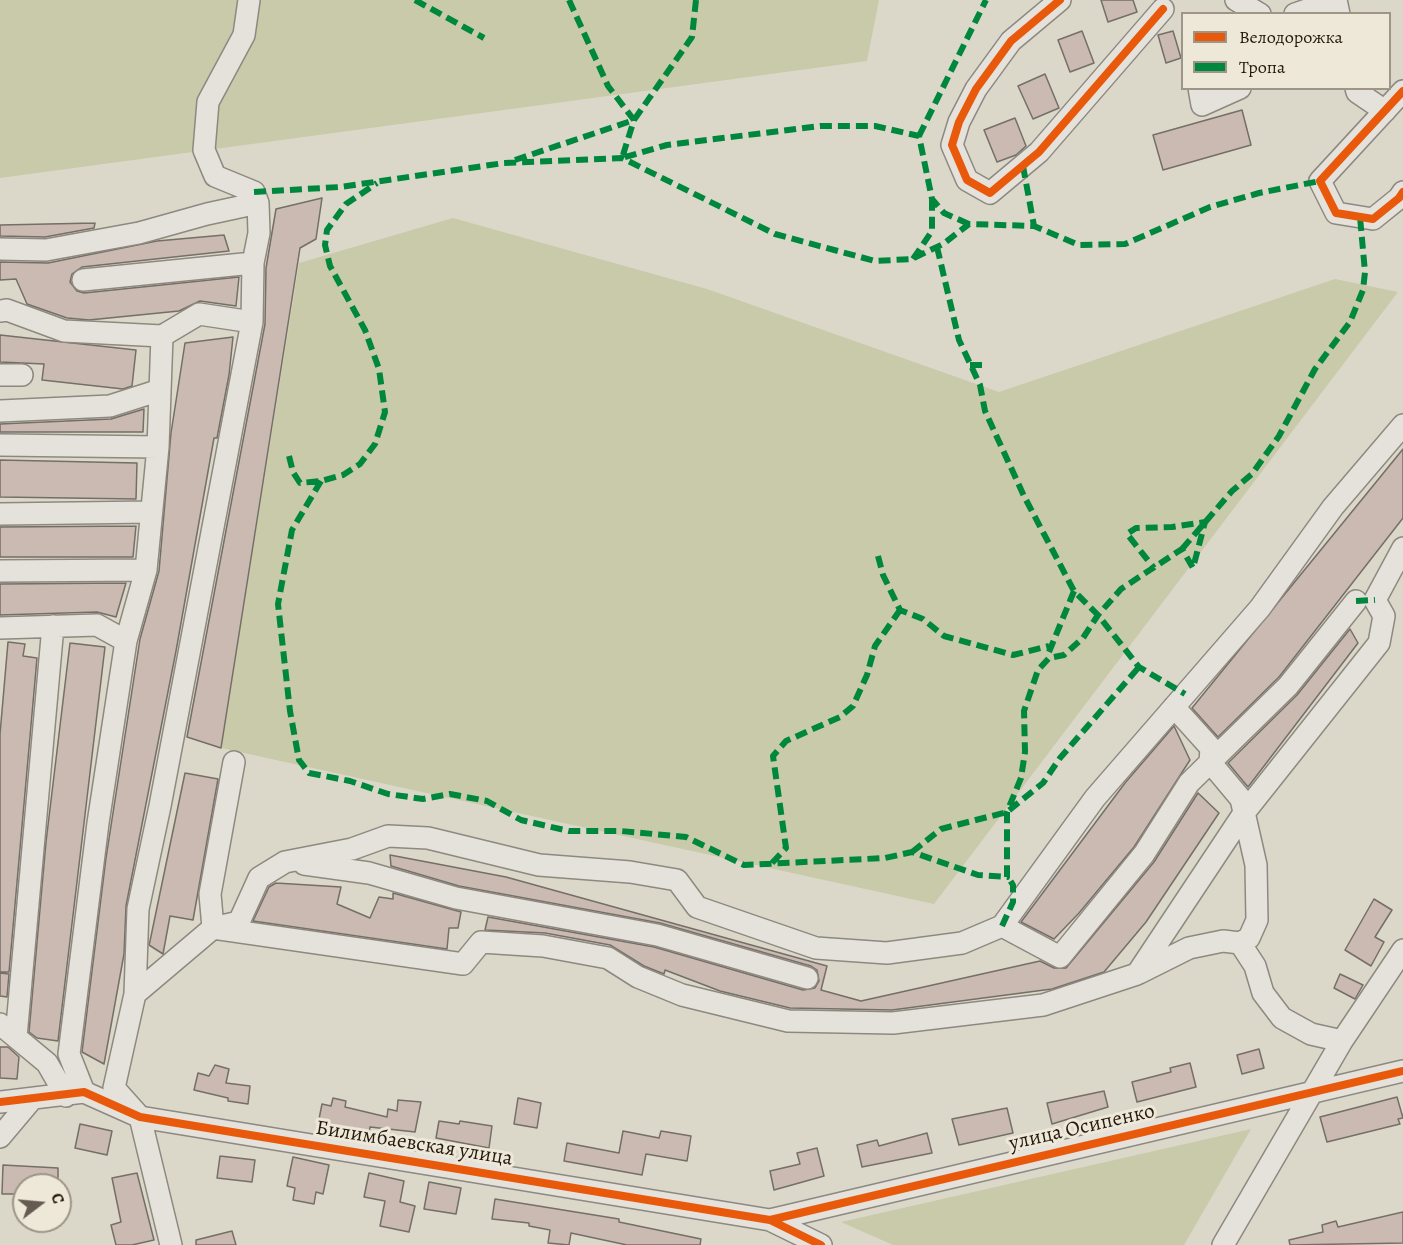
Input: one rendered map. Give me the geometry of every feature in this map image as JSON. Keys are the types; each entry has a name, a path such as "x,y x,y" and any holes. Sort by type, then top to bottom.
{"street":[{"path":"171,1245 140,1117 114,1088 135,994 138,909 160,806 252,322 253,263 259,233 258,203 254,192 214,176 204,150 208,102 244,35 249,0"},
{"path":"1060,0 1011,41 976,88 959,122 952,145 967,180 990,193 1039,152 1163,9"},
{"path":"1236,0 1257,12"},
{"path":"1301,12 1336,0 1339,12"},
{"path":"1199,90 1202,105 1236,90"},
{"path":"1356,90 1385,111"},
{"path":"1403,91 1320,181 1336,213 1373,219 1400,198 1403,192"},
{"path":"0,249 46,250 81,244 139,233 207,214 258,203"},
{"path":"83,280 253,263"},
{"path":"0,310 7,310 64,331 162,336 199,314 252,322"},
{"path":"75,1094 69,1054 98,823 126,641 146,570 158,447 162,336"},
{"path":"0,375 22,375"},
{"path":"0,411 110,406 160,390"},
{"path":"135,994 213,928 239,922 259,878 285,862 351,849 388,836 428,838 539,865 630,872 677,880 697,907 816,948 887,953 962,943 1002,926 1095,798 1260,608 1333,507 1403,425"},
{"path":"0,445 158,447"},
{"path":"0,514 152,512"},
{"path":"1137,974 1244,813 1379,643 1384,616 1375,600 1403,548"},
{"path":"0,571 146,570"},
{"path":"1002,926 1060,957 1144,854 1189,783 1288,686 1356,601"},
{"path":"0,628 97,625 126,641"},
{"path":"53,626 8,1031 46,1063 75,1094"},
{"path":"213,928 463,964 481,942 543,946 608,958 638,977 682,995 788,1021 894,1023 1043,1005 1137,974 1189,948 1223,941 1240,943 1249,938 1257,920 1256,865 1240,799 1210,762 1210,748 1174,708"},
{"path":"213,928 210,894 234,762"},
{"path":"285,862 369,873 456,898 657,935 807,978"},
{"path":"1240,943 1255,966 1263,993 1282,1018 1311,1034 1342,1041"},
{"path":"1223,1245 1342,1041 1403,950"},
{"name":"улица Осипенко","path":"770,1220 1403,1071"},
{"name":"Билимбаевская улица","path":"0,1102 75,1094 140,1117 770,1220 821,1245"},
{"path":"0,1137 32,1099"}],"green space":[{"path":"0,0 879,0 867,61 0,178"},
{"path":"453,218 707,289 999,392 1335,279 1398,292 934,904 221,748 299,263"},
{"path":"1251,1129 1184,1245 893,1245 841,1222"}],"building":[{"path":"1101,0 1133,0 1137,12 1108,22"},
{"path":"1082,31 1094,63 1070,72 1058,40"},
{"path":"1173,31 1181,58 1166,63 1158,35"},
{"path":"1045,74 1059,108 1033,119 1018,86"},
{"path":"1242,110 1251,145 1163,170 1153,135"},
{"path":"1015,118 1026,146 1016,155 997,162 984,130"},
{"path":"322,198 316,239 300,248 221,748 187,737 265,324 266,268 276,209"},
{"path":"95,223 94,228 45,237 0,236 0,225"},
{"path":"224,235 229,251 82,267 72,274 70,282 77,291 84,293 239,277 236,306 200,301 179,311 89,320 67,318 27,304 16,279 0,280 0,262 48,263 157,241"},
{"path":"0,335 136,350 132,386 123,389 42,380 44,364 0,362"},
{"path":"233,337 229,375 217,438 214,438 176,651 126,906 124,954 104,1064 82,1052 106,858 140,639 159,571 171,433 185,343"},
{"path":"144,409 143,432 0,432 0,424 111,419"},
{"path":"1403,449 1403,518 1279,677 1218,737 1192,708"},
{"path":"0,460 137,463 136,499 0,497"},
{"path":"136,526 133,557 0,557 0,527"},
{"path":"126,583 116,617 97,612 0,615 0,584"},
{"path":"1350,629 1358,643 1248,787 1228,763 1297,695"},
{"path":"8,642 25,644 23,656 37,658 9,972 0,972 0,734"},
{"path":"70,643 105,647 58,1041 37,1038 29,1032 46,842"},
{"path":"1174,726 1190,760 1134,847 1079,913 1054,939 1021,922 1125,783"},
{"path":"185,773 218,779 193,920 170,916 163,954 149,945"},
{"path":"1198,793 1219,813 1146,922 1104,972 1052,989 892,1010 790,1008 720,991 665,970 664,974 644,966 610,945 545,933 485,930 488,917 654,947 803,990 815,988 819,981 817,970 811,966 660,923 459,886 391,866 390,855 506,877 827,966 821,990 861,1001 1040,961 1054,968 1066,968 1154,862"},
{"path":"276,883 341,887 337,904 370,918 379,897 393,899 393,893 461,912 458,928 449,928 447,949 253,921 269,887"},
{"path":"1374,899 1392,910 1375,937 1384,942 1371,966 1345,950"},
{"path":"0,973 9,974 7,997 0,996"},
{"path":"1340,974 1363,985 1355,999 1334,988"},
{"path":"0,1047 8,1047 19,1057 17,1079 0,1078"},
{"path":"1259,1049 1264,1068 1242,1074 1237,1055"},
{"path":"1190,1063 1196,1087 1137,1102 1132,1082 1171,1072 1170,1068"},
{"path":"215,1065 229,1069 226,1083 250,1086 248,1104 228,1101 228,1098 194,1090 198,1073 209,1076"},
{"path":"1104,1091 1108,1107 1052,1124 1047,1103"},
{"path":"1397,1097 1403,1118 1398,1119 1400,1124 1327,1142 1320,1117"},
{"path":"333,1098 346,1101 345,1107 387,1117 388,1109 397,1111 398,1100 421,1102 415,1132 370,1127 369,1133 318,1124 322,1104 331,1106"},
{"path":"518,1098 541,1103 537,1128 514,1124"},
{"path":"1007,1108 1013,1133 959,1145 952,1119"},
{"path":"439,1121 459,1124 460,1121 492,1126 489,1148 436,1138"},
{"path":"80,1124 112,1131 107,1155 75,1148"},
{"path":"623,1131 659,1138 661,1131 691,1136 687,1161 646,1154 642,1175 564,1161 567,1143 619,1153"},
{"path":"927,1133 932,1153 862,1167 857,1145 877,1140 879,1146"},
{"path":"817,1148 824,1176 774,1190 770,1171 800,1164 797,1153"},
{"path":"220,1156 255,1160 252,1182 217,1178"},
{"path":"293,1157 329,1165 323,1194 316,1192 314,1204 293,1200 295,1188 287,1186"},
{"path":"3,1165 58,1168 58,1173 12,1173 12,1194 2,1194"},
{"path":"137,1173 154,1240 132,1245 116,1245 111,1225 121,1222 112,1178"},
{"path":"369,1173 404,1181 400,1202 415,1206 409,1232 380,1226 385,1201 364,1197"},
{"path":"429,1182 461,1188 456,1214 424,1209"},
{"path":"495,1199 619,1219 619,1222 701,1239 700,1245 627,1245 571,1233 569,1245 548,1243 550,1230 529,1226 529,1223 492,1219"},
{"path":"1403,1212 1403,1243 1290,1245 1289,1240 1323,1232 1322,1225 1336,1221 1338,1227"},
{"path":"232,1231 236,1245 196,1245 196,1240"}],"marked path":[{"path":"415,0 484,38"},
{"path":"569,0 608,86 634,120 622,158 667,145 820,126 875,126 919,136 932,199 944,213 969,224"},
{"path":"515,160 634,120 692,37 696,0"},
{"path":"919,136 986,0"},
{"path":"254,192 340,187 504,163 622,158 775,234 875,261 912,259 943,244 969,224 1034,226 1079,245 1125,244 1210,207 1259,193 1320,181"},
{"path":"1023,166 1034,226"},
{"path":"289,456 293,472 300,483 321,481 343,475 360,464 375,444 385,412 379,369 365,330 330,266 325,245 327,230 346,204 377,183"},
{"path":"913,259 932,231 932,199"},
{"path":"1182,549 1232,491 1252,474 1279,436 1315,369 1350,322 1363,290 1365,272 1360,217"},
{"path":"937,247 959,340 980,385 985,411 1024,496 1074,591 1098,615 1139,667 1185,694"},
{"path":"970,365 988,365"},
{"path":"321,481 292,530 278,604 290,711 299,760 309,773 350,781 388,794 423,799 450,794 487,801 521,820 569,831 621,831 686,837 744,865 885,858 912,852 978,875 1007,877 1007,812 1021,778 1025,752 1024,711 1038,670 1049,658 1064,655 1083,638 1098,615 1121,589 1182,549 1193,568 1205,522 1172,527 1136,528 1127,534 1154,568"},
{"path":"878,556 883,575 900,610 923,619 944,636 1013,655 1049,646"},
{"path":"1049,652 1074,591"},
{"path":"1356,601 1375,600"},
{"path":"772,863 786,848 773,756 786,741 840,717 853,706 867,675 875,646 900,610"},
{"path":"912,852 941,829 1007,812 1043,783 1060,758 1139,667"},
{"path":"1002,926 1013,902 1013,885 1008,877"}],"cycle path":[{"path":"1060,0 1011,41 976,89 959,122 952,145 967,180 990,193 1039,152 1163,9"},
{"path":"1403,91 1320,181 1336,213 1373,219 1403,192"},
{"path":"770,1220 1403,1071"},
{"path":"0,1102 84,1092 140,1117 770,1220 821,1245"}]}
